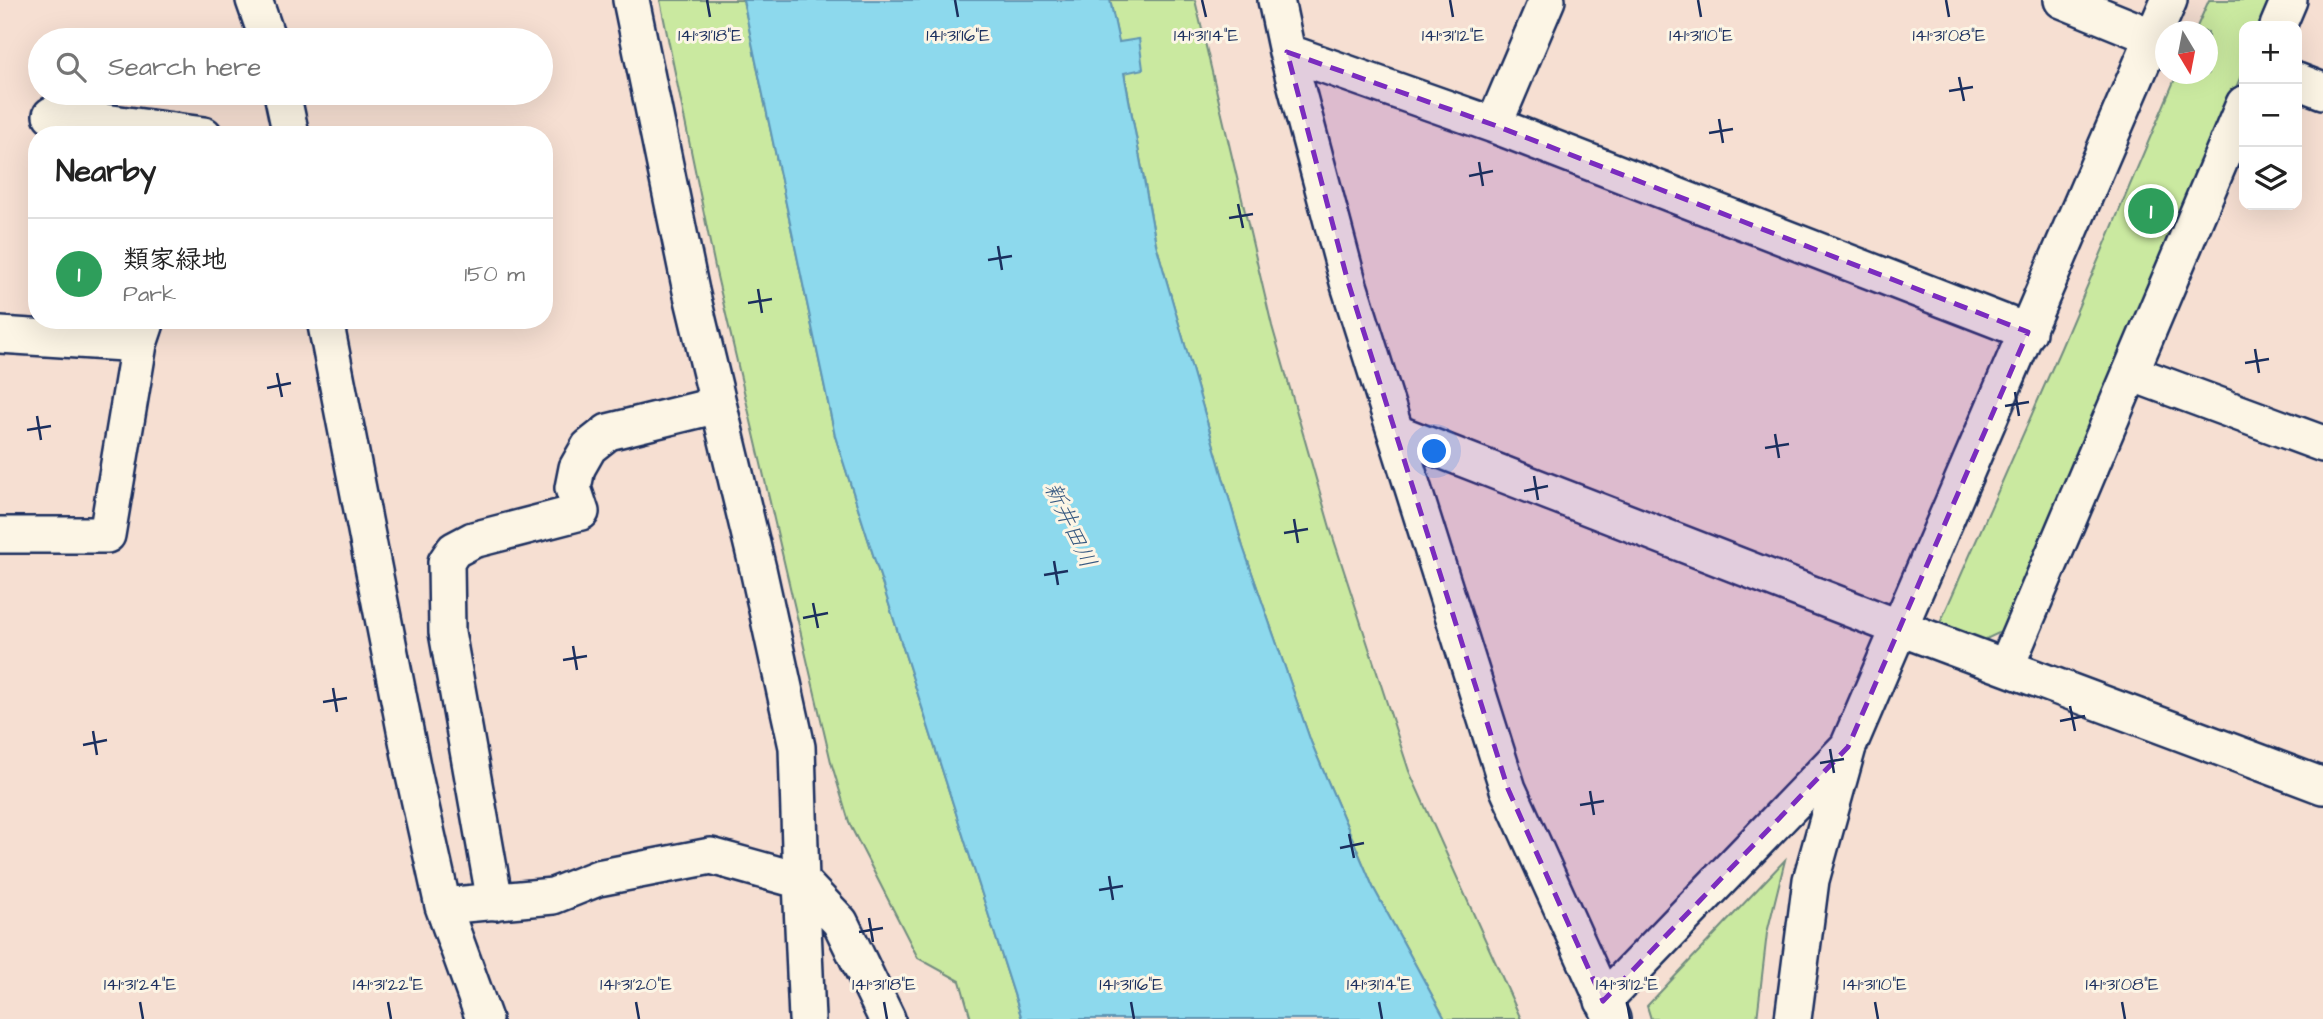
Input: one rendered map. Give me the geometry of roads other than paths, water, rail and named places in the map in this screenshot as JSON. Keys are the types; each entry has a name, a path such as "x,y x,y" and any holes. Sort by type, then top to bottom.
{"street":[{"path":"254,0 264,28"},
{"path":"631,0 691,291 758,569 797,747 807,1019"},
{"path":"1276,0 1287,52 1348,282 1508,789 1607,1010 1848,747"},
{"path":"1494,125 1548,0"},
{"path":"2062,0 2153,37"},
{"path":"1803,1018 1811,880 1848,747 2169,0"},
{"path":"2280,21 2289,0"},
{"path":"1287,52 1494,125 2028,332"},
{"path":"2302,83 2323,91"},
{"path":"274,126 286,111"},
{"path":"51,115 135,126"},
{"path":"2006,667 2239,116"},
{"path":"328,329 410,758 443,906 484,1019"},
{"path":"0,335 143,332 107,535 0,535"},
{"path":"2131,373 2323,444"},
{"path":"495,902 447,632 446,562 454,550 473,540 581,512 573,488 577,468 589,447 608,432 718,405"},
{"path":"1397,433 1901,628 2323,786"},
{"path":"443,906 553,896 598,878 710,856 802,881 840,922 887,1019"}],"water":[{"name":"新井田川","path":"743,0 1110,0 1119,42 1139,39 1143,69 1124,73 1156,244 1243,547 1311,742 1373,887 1445,1019 1022,1019 835,436"}],"place":[{"name":"類家緑地","path":"2151,211"}]}
